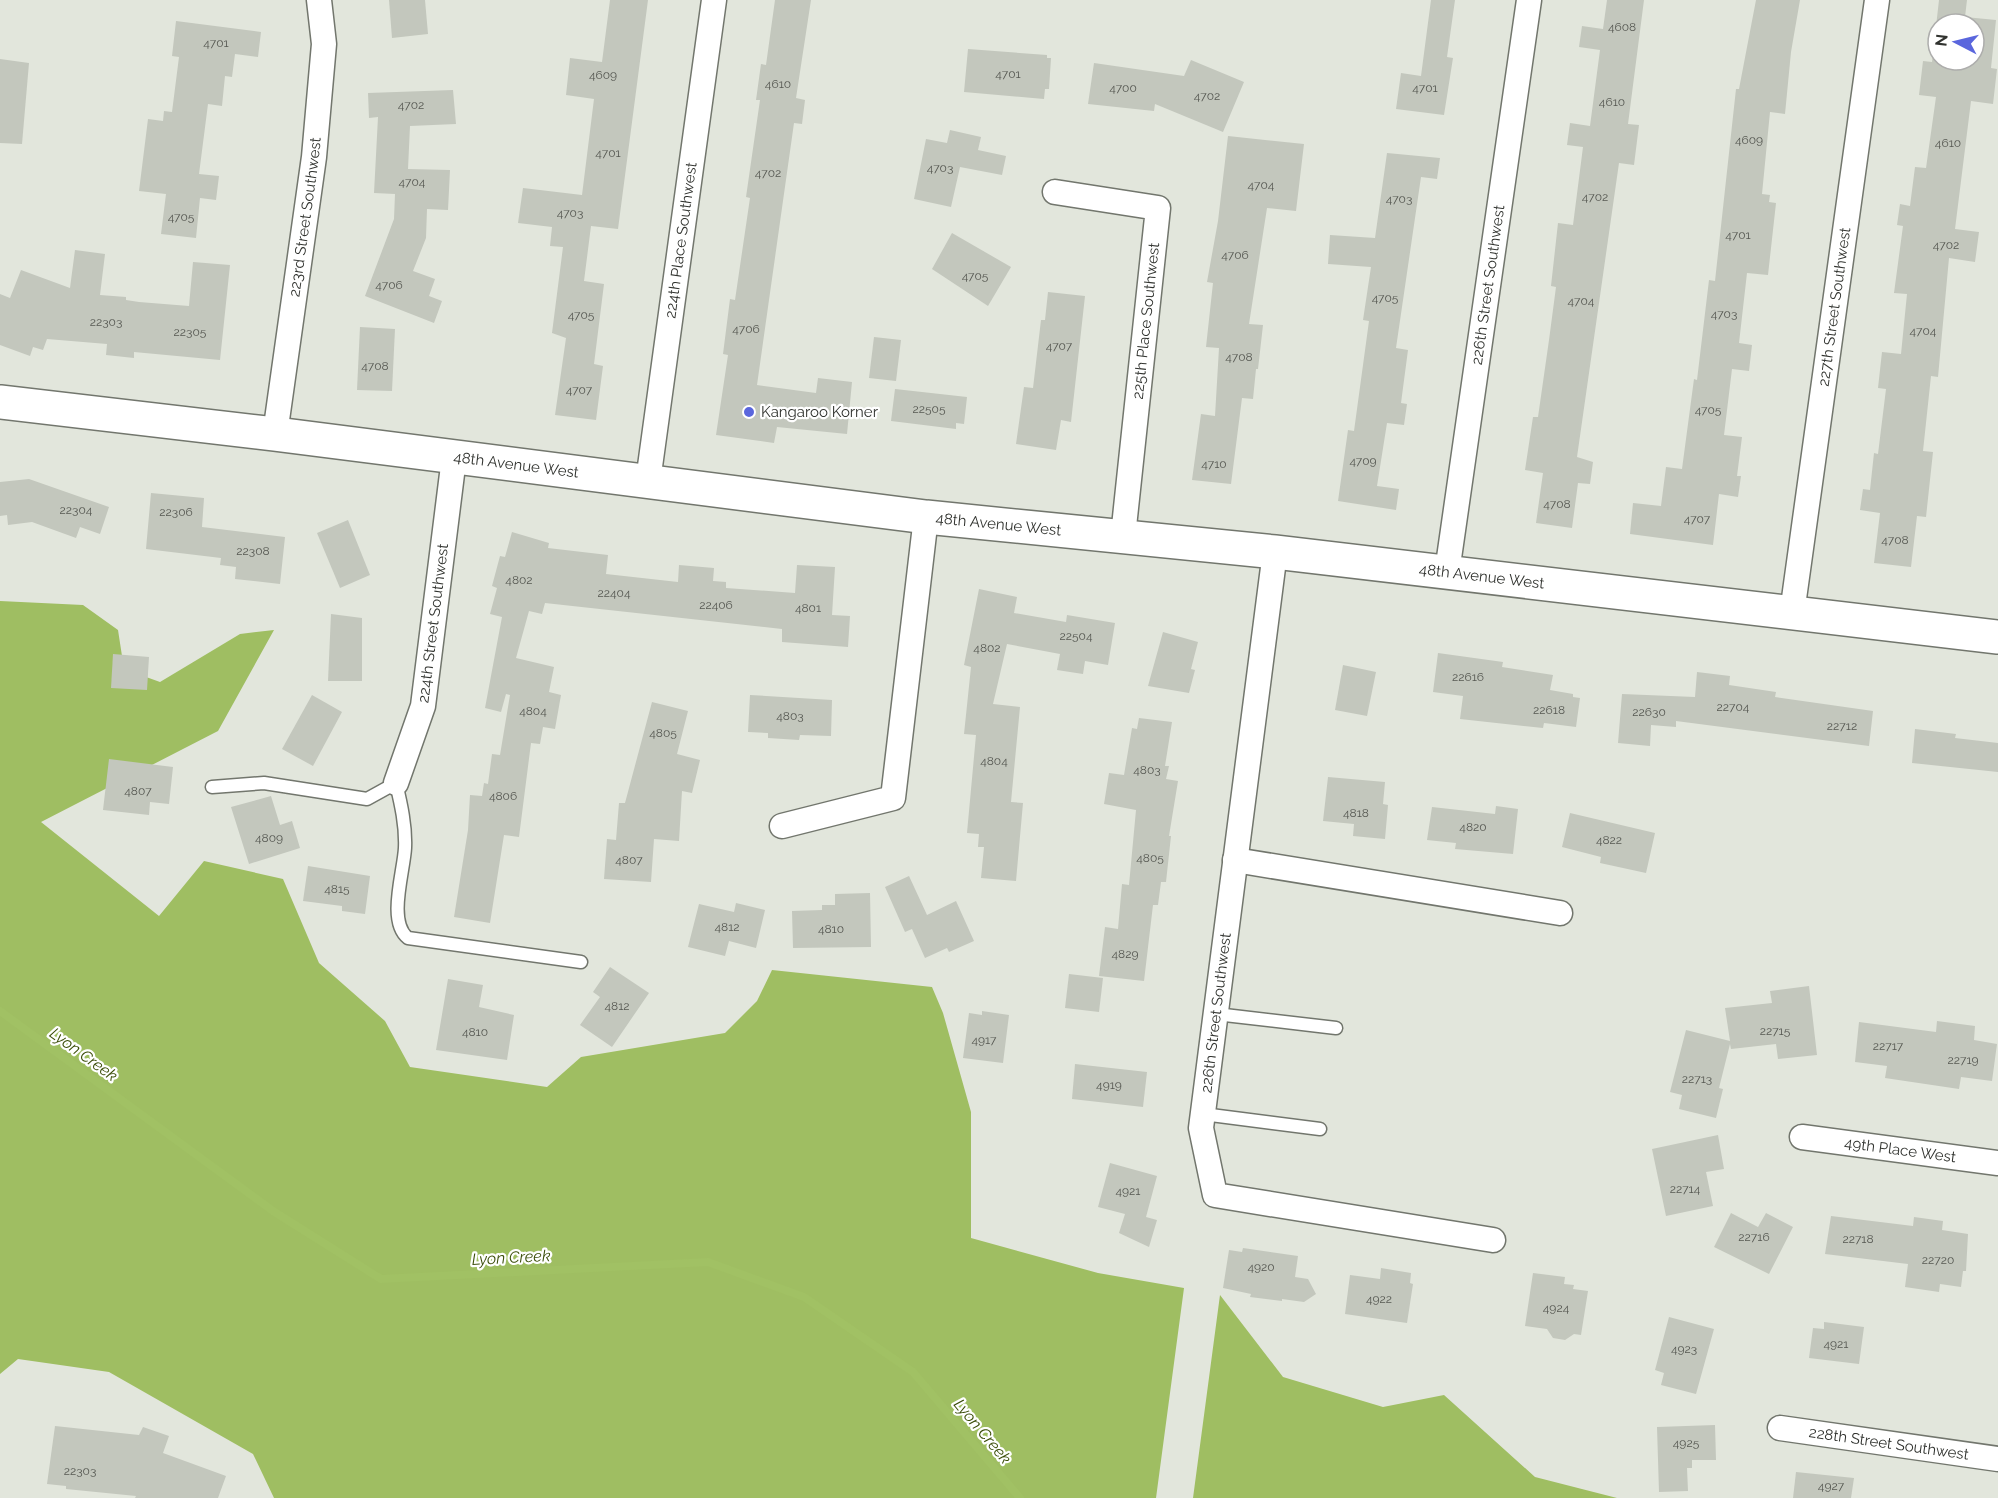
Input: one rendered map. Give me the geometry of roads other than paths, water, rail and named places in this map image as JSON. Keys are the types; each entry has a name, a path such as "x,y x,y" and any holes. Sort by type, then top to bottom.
{"main road":[{"name":"48th Avenue West","path":"0,402 275,434 926,517 1275,552 1998,637"}],"street":[{"name":"223rd Street Southwest","path":"275,434 314,157 324,44 319,0"},
{"name":"224th Place Southwest","path":"648,481 714,0"},
{"name":"226th Street Southwest","path":"1447,572 1530,0"},
{"name":"227th Street Southwest","path":"1792,613 1877,0"},
{"name":"225th Place Southwest","path":"1055,192 1158,208 1123,537"},
{"name":"224th Street Southwest","path":"396,783 423,706 454,458"},
{"path":"782,826 893,798 926,517"},
{"name":"226th Street Southwest","path":"1275,552 1201,1128 1215,1195 1493,1240"},
{"path":"1235,860 1560,913"},
{"name":"49th Place West","path":"1802,1137 1998,1162"},
{"name":"228th Street Southwest","path":"1780,1428 1998,1459"}],"lane":[{"path":"212,786 264,783 367,799 396,783 403,813 405,847 398,909 398,926 402,933 408,938 581,962"},
{"path":"1216,1014 1336,1028"},
{"path":"1203,1114 1320,1129"}],"waterway":[{"name":"Lyon Creek","path":"0,1011 273,1211 381,1279 708,1262 804,1297 913,1372 1020,1498"}],"place":[{"name":"Kangaroo Korner","path":"749,412"}]}
